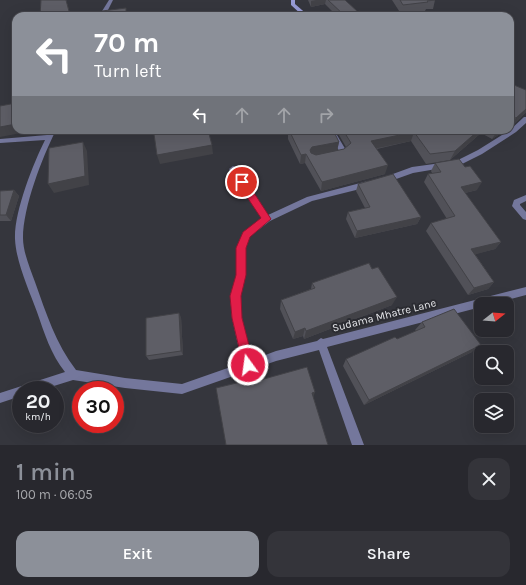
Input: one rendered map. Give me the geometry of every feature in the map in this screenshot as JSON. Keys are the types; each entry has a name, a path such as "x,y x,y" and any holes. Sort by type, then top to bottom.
{"street":[{"path":"104,12 111,0"},
{"path":"293,0 293,4 302,12"},
{"path":"514,130 526,119"},
{"path":"0,141 51,134"},
{"path":"51,134 42,151 25,206 18,238 28,271 60,357 73,375 54,381"},
{"path":"327,157 341,154 343,152 333,134"},
{"path":"248,365 237,318 235,296 241,275 241,248 246,235 267,219 310,198 383,180 412,170 458,163 480,152 509,134"},
{"path":"233,169 267,219"},
{"path":"526,198 517,202 516,206 526,217"},
{"name":"Sudama Mhatre Lane","path":"73,375 125,383 182,389 248,365 321,343 526,291"},
{"path":"321,343 358,445"},
{"path":"0,398 12,394"}],"building":[{"path":"41,0 66,0 69,12 40,12"},
{"path":"328,0 345,0 358,12 341,12"},
{"path":"400,0 435,0 403,5"},
{"path":"126,8 126,12 102,11"},
{"path":"514,85 526,90 526,109 516,118 514,117"},
{"path":"12,104 12,125 0,127 0,106"},
{"path":"154,134 209,134 212,145 157,155"},
{"path":"291,134 335,134 339,142 312,147 310,150 311,153 316,155 344,149 351,143 345,134 404,134 371,141 388,165 322,182 306,154 301,155"},
{"path":"415,134 474,134 455,151 430,154"},
{"path":"83,142 85,176 48,184 49,148"},
{"path":"459,159 465,167 470,166 482,182 461,187 501,242 471,249 494,282 474,288 431,223 455,216 428,174 441,172 435,163"},
{"path":"393,174 421,217 357,231 348,212 370,207 358,184"},
{"path":"14,190 6,215 0,215 0,191"},
{"path":"369,263 372,269 378,267 397,297 306,331 305,328 295,332 281,300 315,288 312,283"},
{"path":"454,309 481,345 474,345 474,348 369,400 346,359 395,337 397,339 425,327 422,322"},
{"path":"179,313 181,351 146,356 146,318"},
{"path":"307,367 315,392 312,393 328,445 226,445 216,388 253,379 253,382"}],"route":[{"path":"242,182 267,219 246,235 241,248 241,275 235,296 237,318 248,365"}]}
